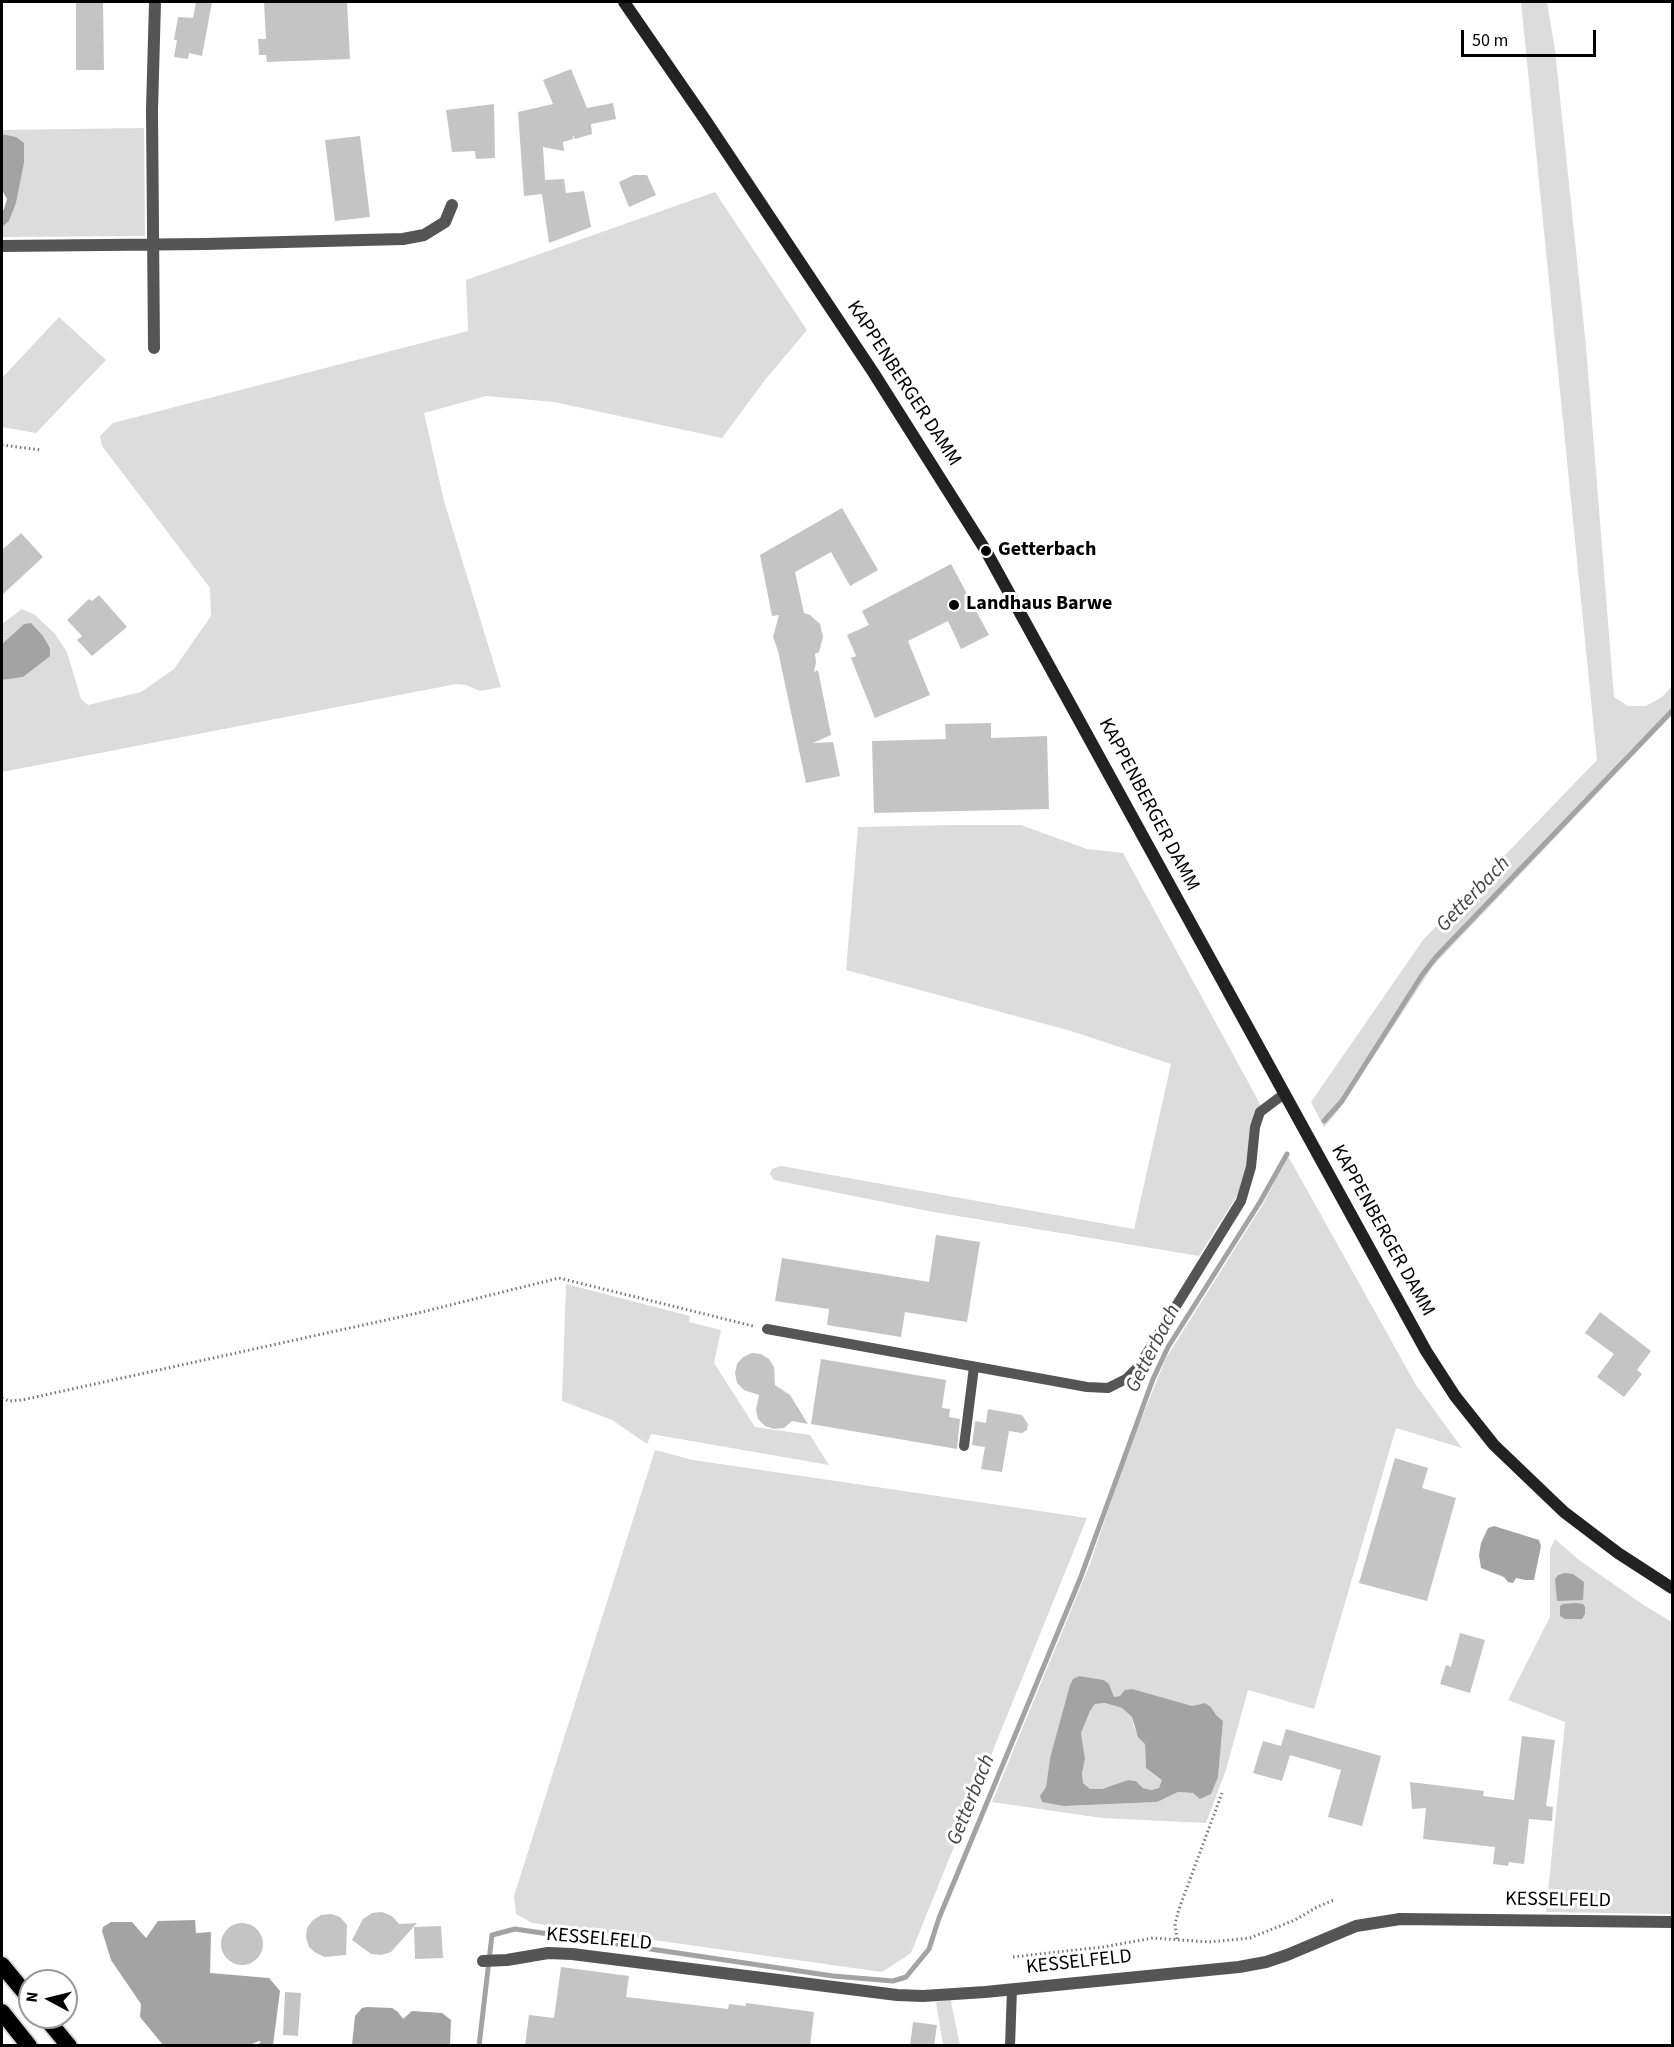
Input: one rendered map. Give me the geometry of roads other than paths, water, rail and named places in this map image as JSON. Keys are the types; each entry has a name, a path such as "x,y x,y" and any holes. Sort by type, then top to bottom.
{"highway":[{"path":"2,1965 18,1984"},
{"path":"2,2012 29,2046"},
{"path":"55,2029 69,2046"}],"main road":[{"name":"KAPPENBERGER DAMM","path":"624,2 873,372 986,551 1426,1351 1468,1413 1494,1445 1564,1512 1618,1553 1672,1588"}],"street":[{"path":"154,348 152,110 155,2"},
{"path":"2,246 403,239 424,235 445,222 452,205"},
{"name":"KESSELFELD","path":"489,1961 548,1953 572,1954 910,1996 1012,1989 1228,1968 1266,1962 1356,1926 1400,1919 1672,1922"}],"lane":[{"path":"767,1329 1086,1387 1108,1388 1126,1379 1139,1366 1241,1201 1251,1167 1260,1112 1284,1094"},
{"path":"964,1446 974,1367"},
{"path":"1010,2046 1012,1989"}],"waterway":[{"name":"Getterbach","path":"1324,1121 1342,1101 1422,975 1436,957 1672,711"},
{"name":"Getterbach","path":"479,2046 492,1935 515,1929 833,1976 893,1981 906,1977 929,1949 939,1918 1080,1579 1153,1379 1168,1347 1260,1202 1287,1154"}],"place":[{"name":"Getterbach","path":"986,551"},
{"name":"Landhaus Barwe","path":"954,605"}]}
